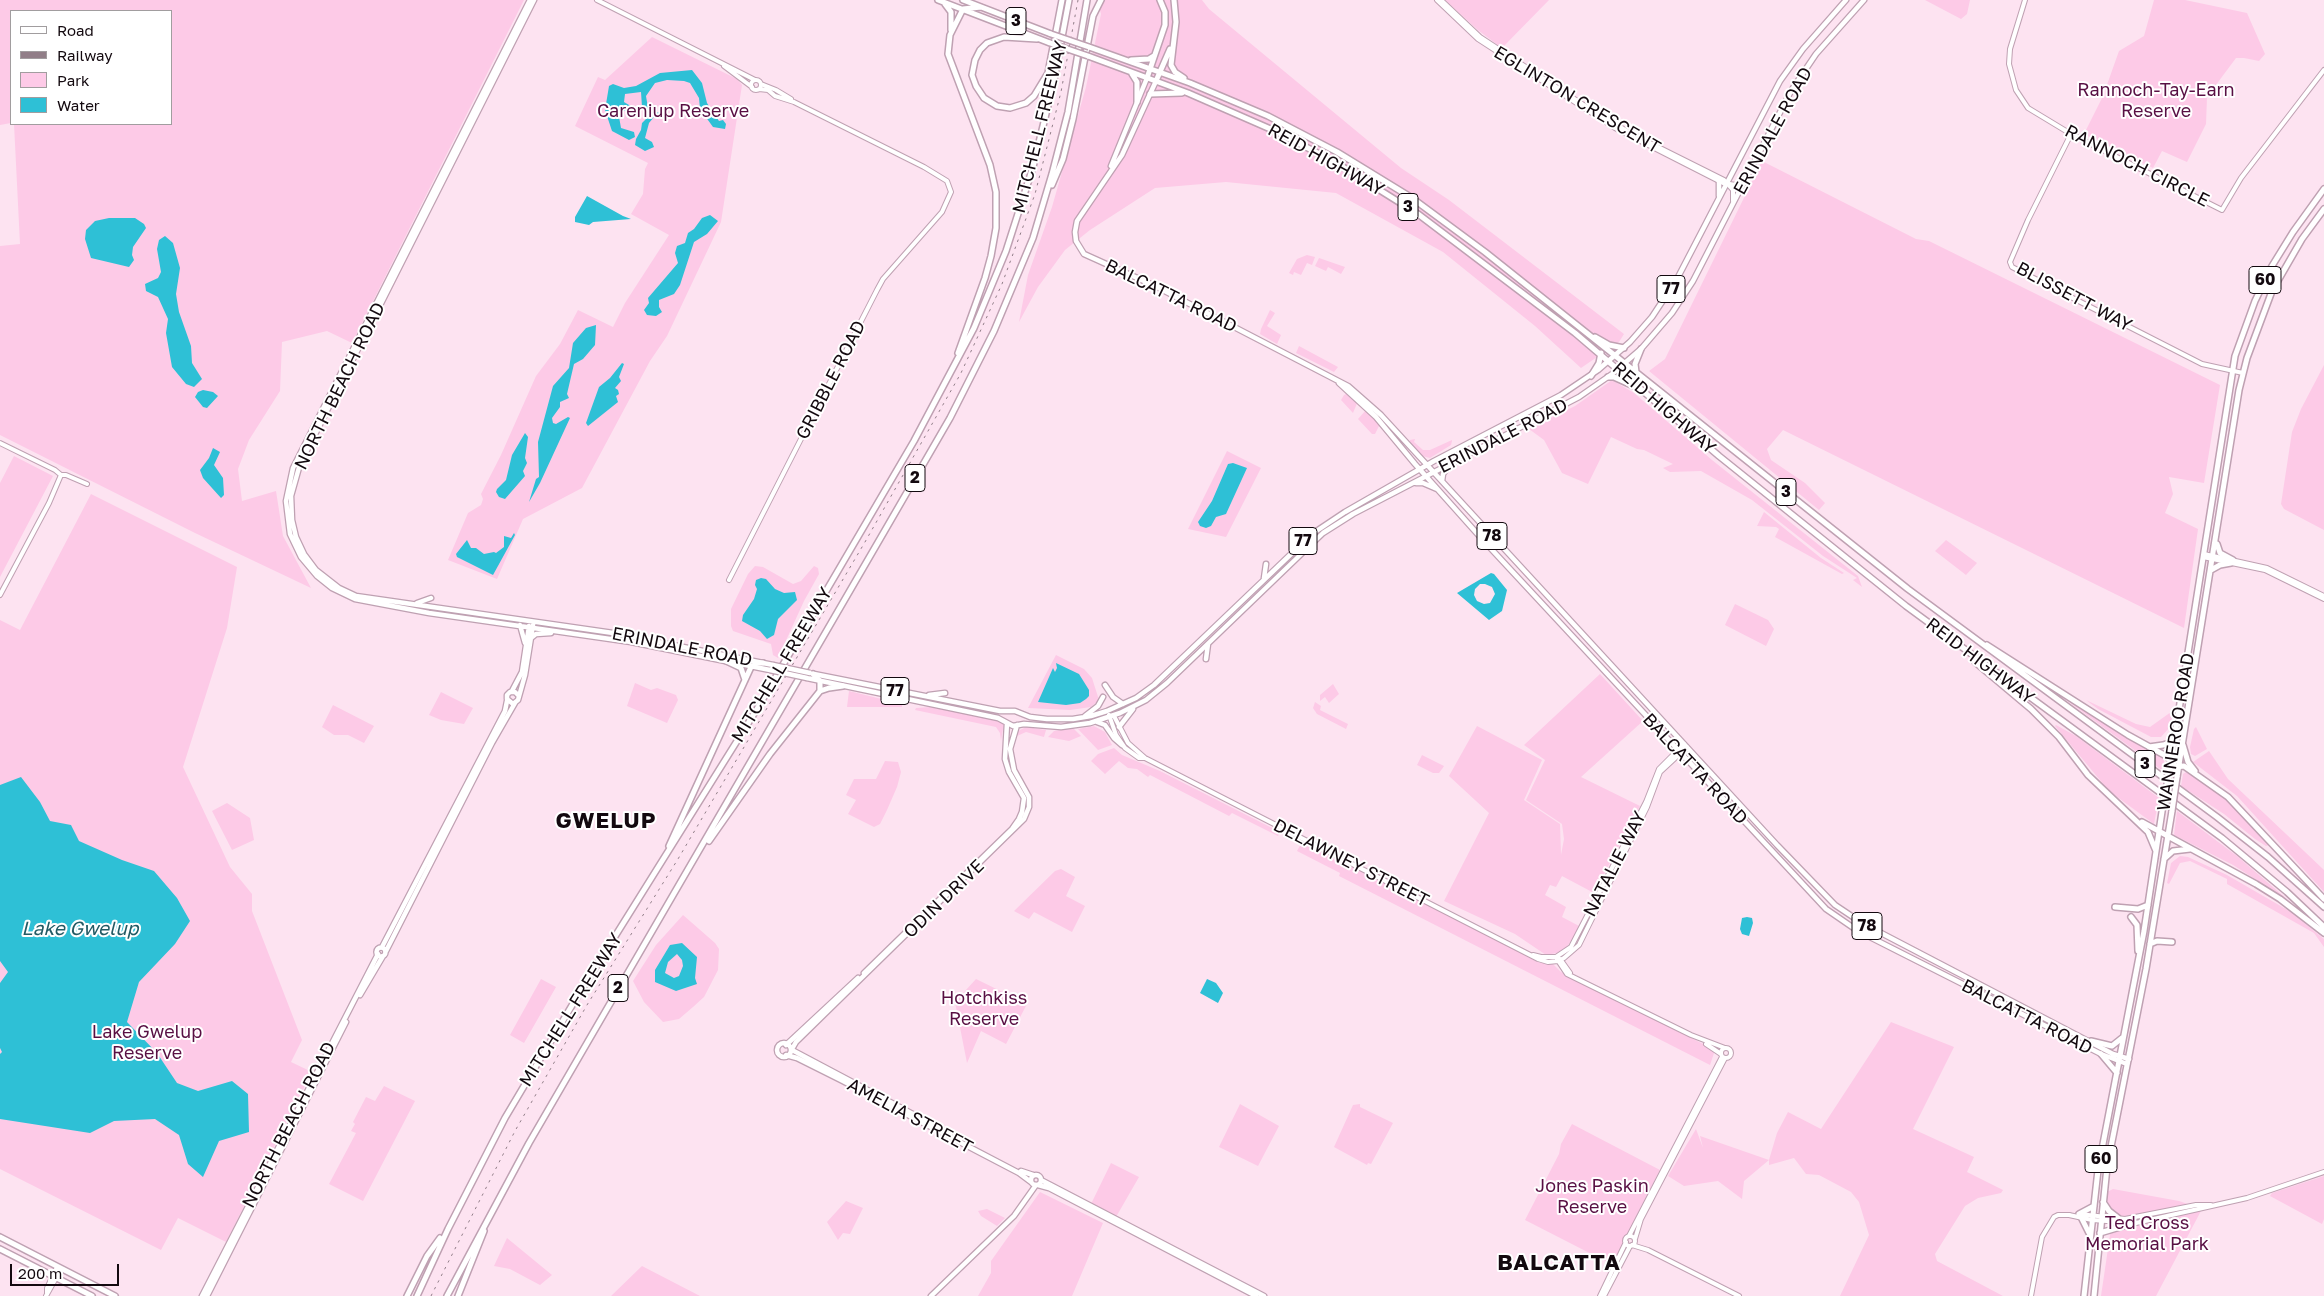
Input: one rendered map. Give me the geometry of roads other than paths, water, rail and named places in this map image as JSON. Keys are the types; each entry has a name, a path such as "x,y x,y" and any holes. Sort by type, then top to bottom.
{"highway":[{"name":"REID HIGHWAY","path":"963,0 1051,34 1190,83 1268,116 1378,176 1442,219 1961,629 2217,817 2268,857 2324,907"},
{"path":"1037,39 1004,37 987,44 980,50 975,60 972,75 976,86 984,98 997,106 1010,108 1026,103 1038,91 1048,73 1062,0"},
{"name":"MITCHELL FREEWAY","path":"417,1296 476,1171 523,1087 757,709 914,441 951,372 992,286 1025,194 1049,104 1069,0"},
{"name":"MITCHELL FREEWAY","path":"447,1296 492,1209 603,1013 686,875 950,418 998,324 1042,211 1068,112 1087,0"},
{"path":"1042,211 1062,159 1073,119 1093,16 1101,0"},
{"path":"1147,78 1166,18 1160,0"},
{"path":"1174,0 1176,22 1172,69 1190,83"},
{"name":"REID HIGHWAY","path":"940,1 1037,39 1188,93 1275,131 1362,177 1445,234 1610,361 1676,421 1955,644 2214,833 2267,875 2324,927"},
{"path":"940,1 951,12 948,54 990,165 996,192 992,256 951,372"},
{"path":"951,30 963,9 980,7"},
{"path":"1156,81 1173,44"},
{"path":"1123,59 1149,59 1156,54"},
{"path":"1129,72 1137,82 1137,102"},
{"path":"1150,94 1188,93"},
{"name":"WANNEROO ROAD","path":"2084,1296 2098,1170 2148,905 2231,371 2248,320 2262,286 2293,232 2324,189"},
{"name":"WANNEROO ROAD","path":"2094,1296 2107,1167 2150,944 2243,372 2256,329 2272,291 2302,239 2324,209"},
{"path":"1580,328 1610,345 1624,348"},
{"path":"1637,373 1635,364 1641,349"},
{"path":"1591,376 1599,363 1601,354"},
{"path":"1608,377 1617,378 1643,390"},
{"path":"2216,541 2220,553 2232,561"},
{"path":"2211,570 2232,561"},
{"path":"1961,629 2170,759 2177,770"},
{"path":"1955,644 2059,737 2088,775 2148,832 2156,851"},
{"path":"722,659 740,668 745,680"},
{"path":"661,865 745,680 753,666 763,663"},
{"path":"686,875 739,796 820,691 820,682 812,674"},
{"path":"820,691 843,686"},
{"path":"2148,747 2168,743 2174,735"},
{"path":"2182,743 2188,762 2199,775"},
{"path":"2169,773 2184,766 2228,796 2324,899"},
{"path":"2119,806 2167,837 2230,869 2280,899 2324,933"},
{"path":"2164,859 2174,851 2191,849"},
{"path":"2115,907 2138,909 2148,905"},
{"path":"2131,917 2137,925 2138,959"},
{"path":"2150,944 2157,941 2172,942"},
{"path":"2091,1041 2112,1046 2124,1036"},
{"path":"2101,1054 2117,1072"},
{"path":"2103,1202 2109,1211 2118,1218"},
{"path":"2091,1235 2081,1216 2094,1206"},
{"path":"458,1296 492,1209"},
{"path":"2100,1233 2130,1224"},
{"path":"407,1296 427,1256 448,1229"},
{"path":"0,1237 115,1296"},
{"path":"0,1249 92,1296"}],"main road":[{"name":"NORTH BEACH ROAD","path":"530,0 316,422 291,474 286,501 290,534 297,551 316,576 338,592 368,602 531,627"},
{"name":"NORTH BEACH ROAD","path":"202,1296 382,952 504,711 508,701 507,695 512,691 520,678 532,621 410,604 352,594 338,588 316,570 300,548 294,532 291,509 293,484 300,464 319,424 534,0"},
{"name":"ERINDALE ROAD","path":"532,621 613,633 773,664 812,674 922,696 1019,713 1030,717 1054,719 1084,717 1107,711 1123,704 1154,685 1312,534 1340,515 1426,465 1561,395 1591,376 1624,348 1649,322 1670,291 1785,74 1803,49 1846,0"},
{"name":"ERINDALE ROAD","path":"531,627 722,659 820,682 984,715 1007,722 1013,726 1018,724 1061,727 1096,722 1136,706 1161,689 1323,533 1346,518 1579,397 1619,369 1641,349 1664,324 1686,294 1793,87 1816,54 1864,0"},
{"name":"BALCATTA ROAD","path":"1106,179 1147,78"},
{"name":"BALCATTA ROAD","path":"1156,81 1122,154 1076,225 1076,241 1084,254 1155,286 1348,386 1381,415 1818,889 1844,912 2091,1041 2119,1059"},
{"path":"1718,200 1719,181"},
{"name":"BALCATTA ROAD","path":"1335,379 1376,417 1438,490 1679,752 1808,891 1838,919 1858,931 2101,1054 2128,1062"},
{"path":"1443,483 1443,474 1451,463"},
{"path":"1414,483 1423,483 1438,490"},
{"path":"1263,579 1266,564"},
{"path":"410,604 431,598"},
{"path":"520,625 524,632 526,649"},
{"name":"NORTH BEACH ROAD","path":"206,1296 382,952 492,743 518,701 526,675 531,627"},
{"path":"531,638 536,634 560,632"},
{"path":"1206,658 1209,642"},
{"path":"1105,685 1113,697 1123,704"},
{"path":"512,691 518,696"},
{"path":"922,696 945,693"},
{"path":"1084,717 1098,706 1103,697"},
{"path":"508,701 515,703"},
{"path":"1119,727 1136,706"},
{"path":"1007,722 1006,716 1010,712"},
{"path":"1018,724 1021,718 1019,713"},
{"name":"ODIN DRIVE","path":"786,1045 860,977 1012,829 1022,812 1024,803 1022,792 1009,772 1005,759 1007,722"},
{"path":"1096,722 1105,725 1118,743 1122,745"},
{"name":"ODIN DRIVE","path":"786,1056 799,1040 1024,820 1029,807 1029,797 1014,770 1010,749 1018,724"},
{"path":"786,1056 779,1055 776,1050 786,1045 792,1050"},
{"name":"AMELIA STREET","path":"792,1050 987,1154 1033,1175 1038,1175 1035,1183"},
{"name":"AMELIA STREET","path":"786,1056 797,1058 841,1080 1035,1183 1264,1296"},
{"path":"931,1296 1014,1216 1035,1183 1033,1175"},
{"name":"AMELIA STREET","path":"1035,1183 1256,1296"},
{"path":"936,1296 945,1283"}],"street":[{"path":"597,0 722,65 759,81 760,87 755,90 722,65"},
{"name":"EGLINTON CRESCENT","path":"1437,0 1478,39 1580,106 1629,136 1719,181 1727,183"},
{"name":"EGLINTON CRESCENT","path":"1441,0 1480,37 1559,89 1630,133 1727,183"},
{"name":"RANNOCH CIRCLE","path":"2025,0 2009,56 2012,82 2020,98 2028,108 2071,134 2222,210 2241,178 2324,70"},
{"path":"752,88 752,83 755,80"},
{"name":"GRIBBLE ROAD","path":"729,580 880,285 922,232 942,212 951,192 947,181 924,167 760,87"},
{"name":"BLISSETT WAY","path":"2071,134 2028,220 2010,262 2012,266 2202,364 2243,372"},
{"path":"1727,183 1736,185 1747,177"},
{"path":"1727,183 1732,190 1733,203"},
{"path":"0,443 55,470 61,475 66,475 87,484"},
{"path":"0,595 49,503 61,475"},
{"path":"2203,556 2232,561 2265,570 2324,598"},
{"name":"DELAWNEY STREET","path":"1107,711 1128,743 1145,758 1541,960 1558,958"},
{"name":"DELAWNEY STREET","path":"1112,717 1116,735 1122,745 1139,758 1145,758"},
{"name":"NATALIE WAY","path":"1558,958 1574,951 1579,945 1648,807 1660,772 1686,746"},
{"path":"1558,958 1564,972 1691,1035 1729,1049 1731,1054 1729,1058 1691,1035"},
{"path":"1602,1296 1635,1240 1641,1219 1723,1056 1725,1048"},
{"path":"1602,1296 1629,1236 1723,1056"},
{"path":"2101,1218 2130,1224 2247,1198 2324,1172"},
{"path":"2031,1296 2040,1241 2051,1221 2058,1215 2093,1218 2135,1218 2196,1205 2219,1204"},
{"path":"1629,1236 1648,1250"},
{"path":"1626,1242 1648,1250 1739,1296"},
{"path":"47,1294 47,1288 59,1268"}],"water":[{"path":"692,70 702,83 707,103 719,121 723,120 726,124 725,129 713,127 700,109 699,98 690,83 667,80 655,83 646,96 648,108 645,109 642,107 641,92 625,94 624,102 634,108 633,114 620,109 618,111 621,128 634,132 635,137 629,140 612,131 605,110 609,86 613,84 624,88 636,86 660,73"},
{"path":"654,111 666,115 665,117 654,117 649,123 645,138 652,142 654,147 645,151 635,145 636,139 641,130 642,123"},
{"path":"587,196 631,219 593,222 589,225 575,222 575,217"},
{"path":"710,215 718,221 707,234 694,242 680,285 674,294 659,300 659,307 662,312 656,316 647,315 644,310 649,303 648,298 678,263 675,253 677,246 685,243 688,233 694,229 702,218"},
{"path":"109,218 135,218 144,224 146,228 133,247 132,255 134,260 129,267 91,258 85,239 86,230 95,221"},
{"path":"165,236 173,243 180,268 176,294 179,312 191,346 192,363 202,379 194,387 186,384 172,367 166,333 168,319 158,297 146,291 145,284 158,278 161,272 157,249 159,240"},
{"path":"596,325 595,345 583,359 574,364 567,394 569,398 560,402 560,407 552,418 553,423 556,424 568,417 570,418 540,483 529,502 536,479 539,477 538,442 553,386 569,368 573,343 586,328"},
{"path":"622,363 624,364 619,377 621,381 615,388 619,394 616,396 618,402 588,426 586,423 599,387 610,378"},
{"path":"203,390 213,392 218,396 207,408 203,407 195,397 198,392"},
{"path":"525,433 528,437 525,458 527,463 523,471 525,476 505,499 499,497 496,492 497,489 506,480 512,455"},
{"path":"213,448 220,452 214,465 223,478 224,495 221,498 203,478 200,470 209,458"},
{"path":"1233,463 1247,468 1226,514 1216,517 1211,526 1206,528 1200,526 1198,522 1212,501 1228,464"},
{"path":"514,533 515,535 493,575 457,557 456,554 467,540 471,548 476,548 484,554 496,553 504,547 504,536 511,538"},
{"path":"1491,573 1507,590 1502,611 1489,620 1457,593","holes":["1480,584 1492,587 1495,594 1490,603 1484,604 1477,601 1474,595 1475,589"]},
{"path":"766,579 775,589 784,593 795,592 797,600 778,619 774,635 767,639 760,631 742,621 743,615 754,599 757,589 755,585 756,580"},
{"path":"1056,663 1079,674 1089,690 1089,696 1086,699 1080,703 1066,705 1038,702 1053,668 1055,672 1057,668"},
{"name":"Lake Gwelup","path":"21,777 40,802 50,821 71,825 79,841 122,860 154,871 177,898 190,921 175,944 139,982 127,1022 157,1053 177,1083 198,1091 232,1081 248,1094 249,1132 219,1141 203,1177 188,1164 179,1135 155,1119 114,1121 90,1133 0,1119 0,1054 2,1052 0,1048 0,983 8,972 0,961 0,785"},
{"path":"1742,918 1752,918 1753,923 1749,936 1742,934 1740,929"},
{"path":"682,943 697,957 695,978 697,984 676,991 655,982 655,970 670,945","holes":["677,954 682,960 683,966 679,976 674,978 665,973 668,962"]},
{"path":"1207,979 1216,983 1223,993 1218,1003 1200,993"}],"railway":[{"path":"431,1296 515,1131 587,1005 678,859 865,542 961,373 1002,284 1035,194 1061,92 1078,0"}],"district":[{"name":"GWELUP","path":"606,821"},
{"name":"BALCATTA","path":"1559,1263"}],"park label":[{"name":"Rannoch-Tay-Earn Reserve","path":"2156,100"},
{"name":"Careniup Reserve","path":"673,111"},
{"name":"Hotchkiss Reserve","path":"984,1008"},
{"name":"Lake Gwelup Reserve","path":"147,1042"},
{"name":"Jones Paskin Reserve","path":"1592,1196"},
{"name":"Ted Cross Memorial Park","path":"2147,1233"}]}
